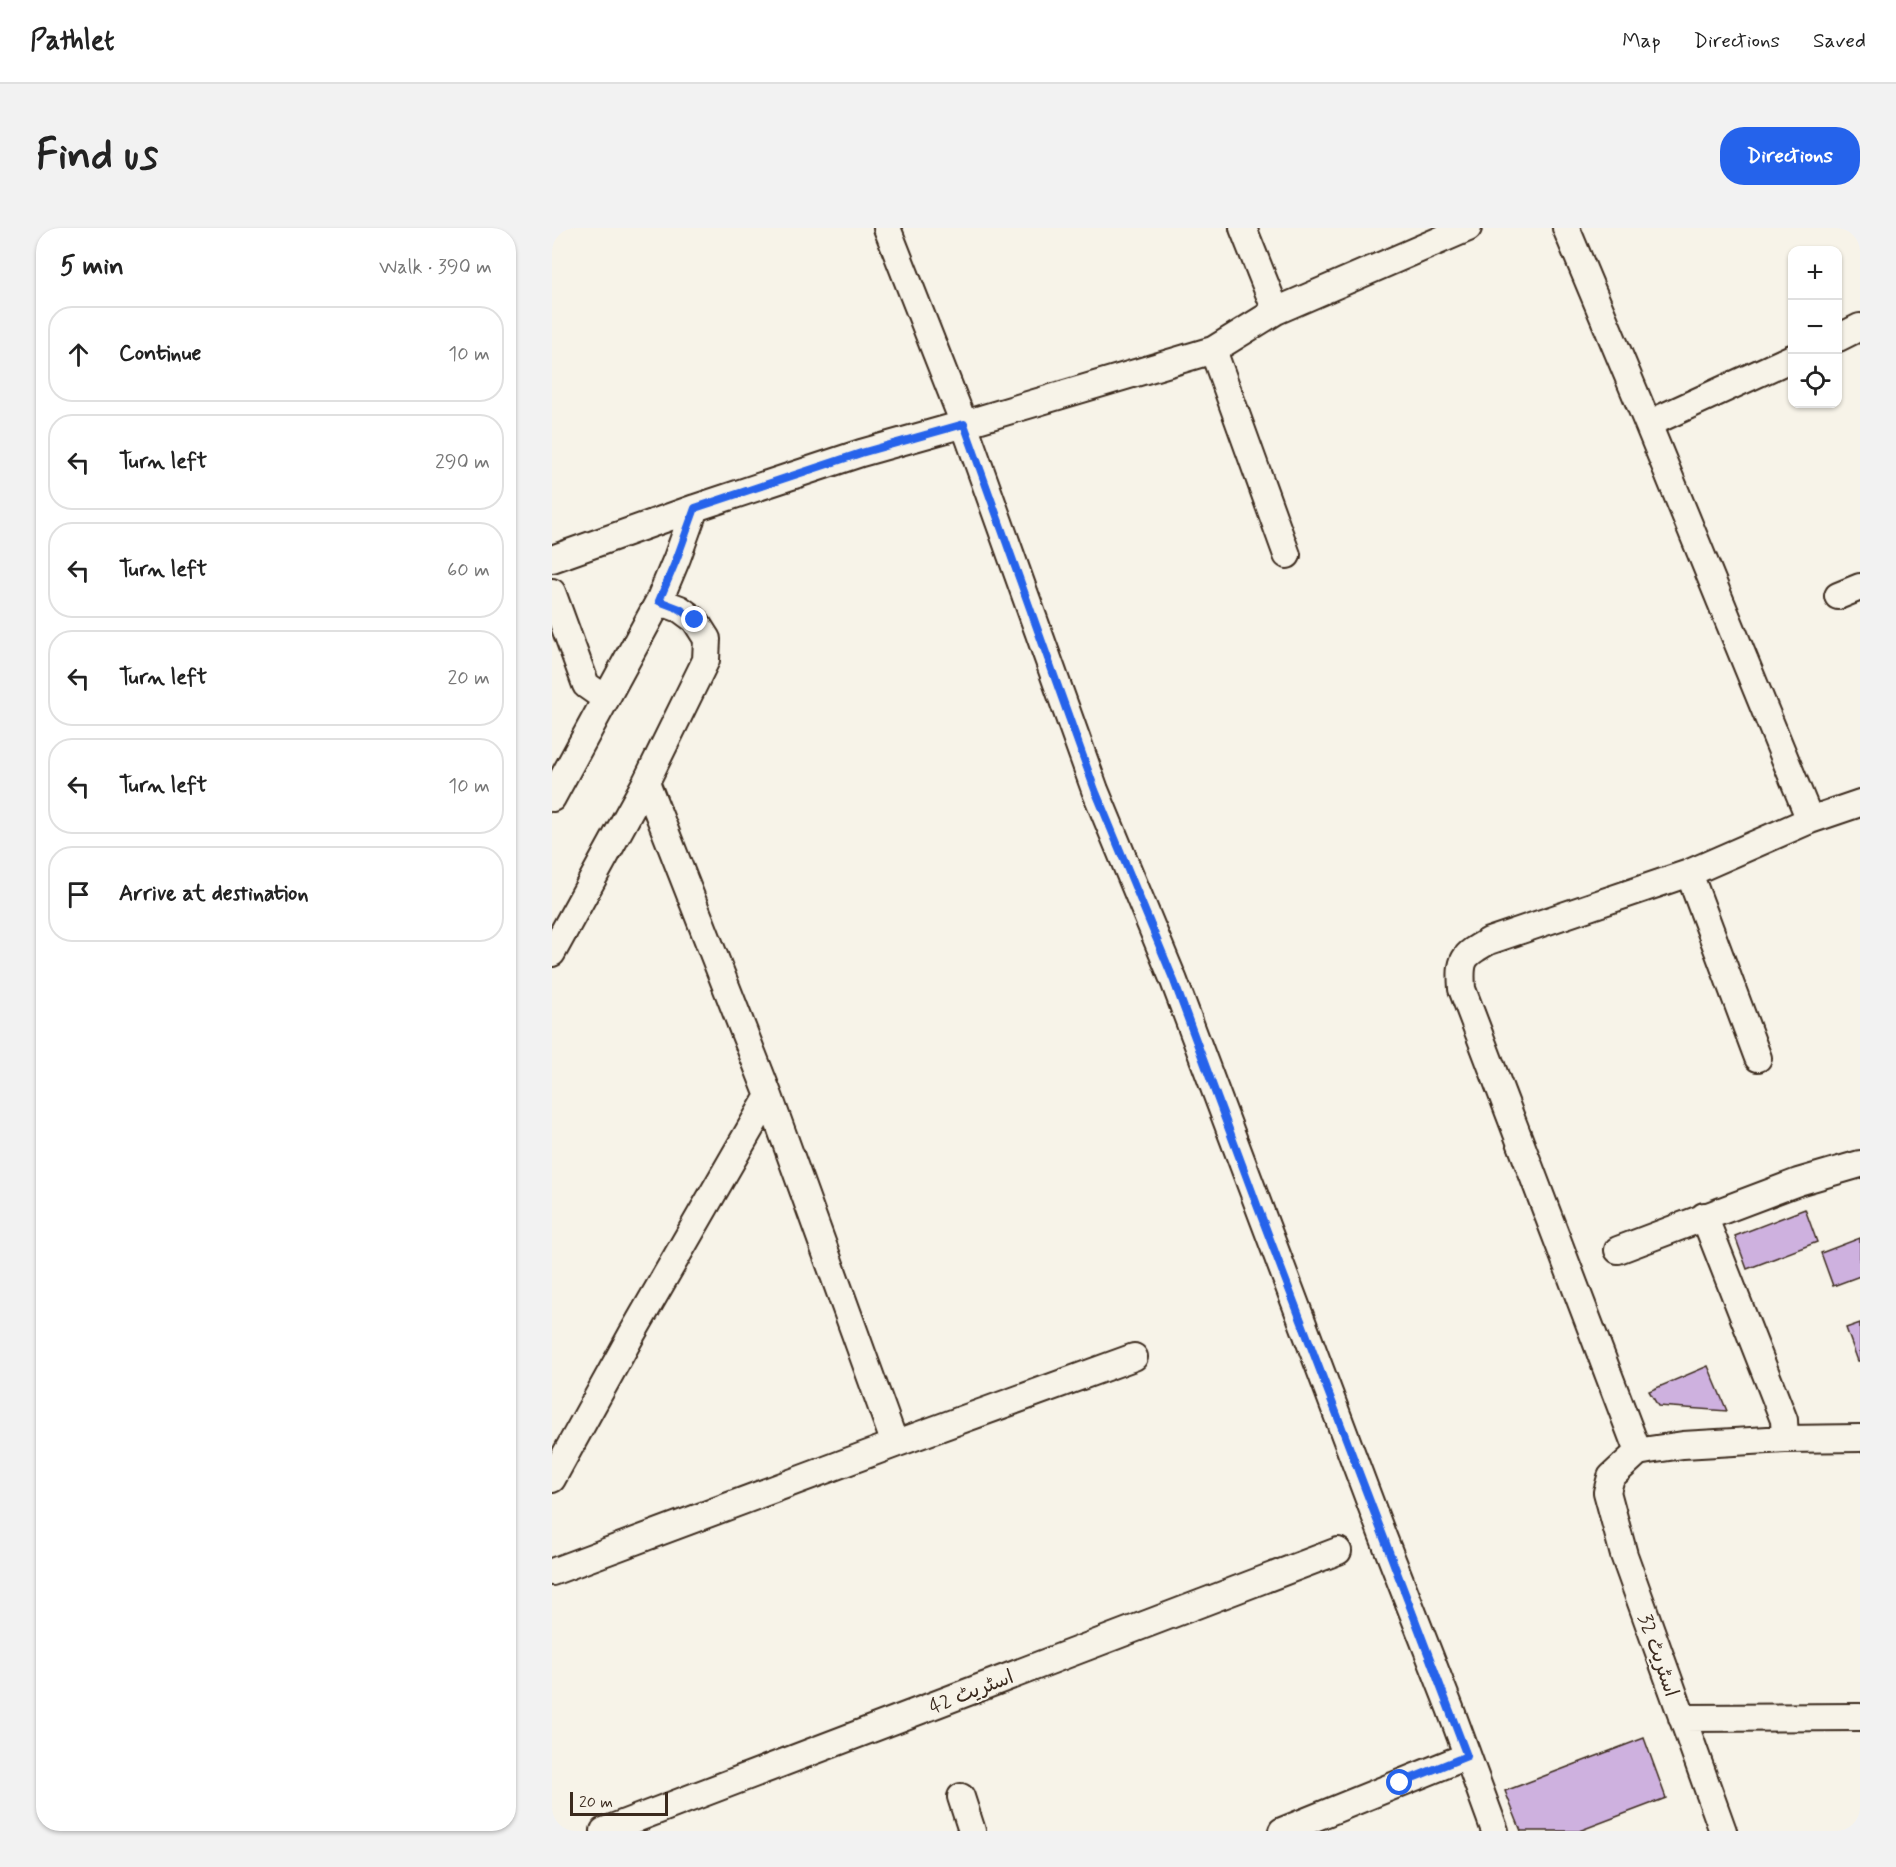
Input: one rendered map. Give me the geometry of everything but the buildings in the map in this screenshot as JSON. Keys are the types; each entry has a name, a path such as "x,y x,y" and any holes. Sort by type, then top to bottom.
{"street":[{"path":"887,228 964,424 1095,790 1174,981 1494,1831"},
{"path":"1243,228 1276,311"},
{"path":"552,559 695,508 861,453 1213,350 1276,311 1468,228"},
{"path":"1566,228 1810,820"},
{"path":"1842,336 1860,327"},
{"path":"1213,350 1287,555"},
{"path":"1648,424 1788,360"},
{"path":"552,798 659,601 695,508"},
{"path":"552,592 586,685 606,699"},
{"path":"552,953 646,782 705,660 707,639 695,620 680,609 659,601"},
{"path":"646,782 769,1096 895,1444"},
{"path":"1860,803 1810,820 1689,873 1489,941 1474,949 1464,958 1461,971 1462,989 1638,1452 1683,1445 1785,1439 1860,1438"},
{"path":"1689,873 1758,1058"},
{"path":"552,1479 632,1334 769,1096"},
{"path":"1618,1250 1798,1182 1860,1164"},
{"path":"1704,1216 1784,1420 1785,1439"},
{"path":"552,1572 1134,1357"},
{"name":"اسٹریٹ 32","path":"1638,1452 1611,1477 1607,1492 1624,1555 1723,1831"},
{"name":"اسٹریٹ 42","path":"604,1831 1338,1551"},
{"path":"1682,1718 1860,1717"},
{"path":"1282,1831 1467,1756"},
{"path":"961,1797 972,1831"}],"route":[{"path":"695,620 680,609 659,601 695,508 861,453 964,424 1095,790 1174,981 1467,1756 1400,1783"}]}
